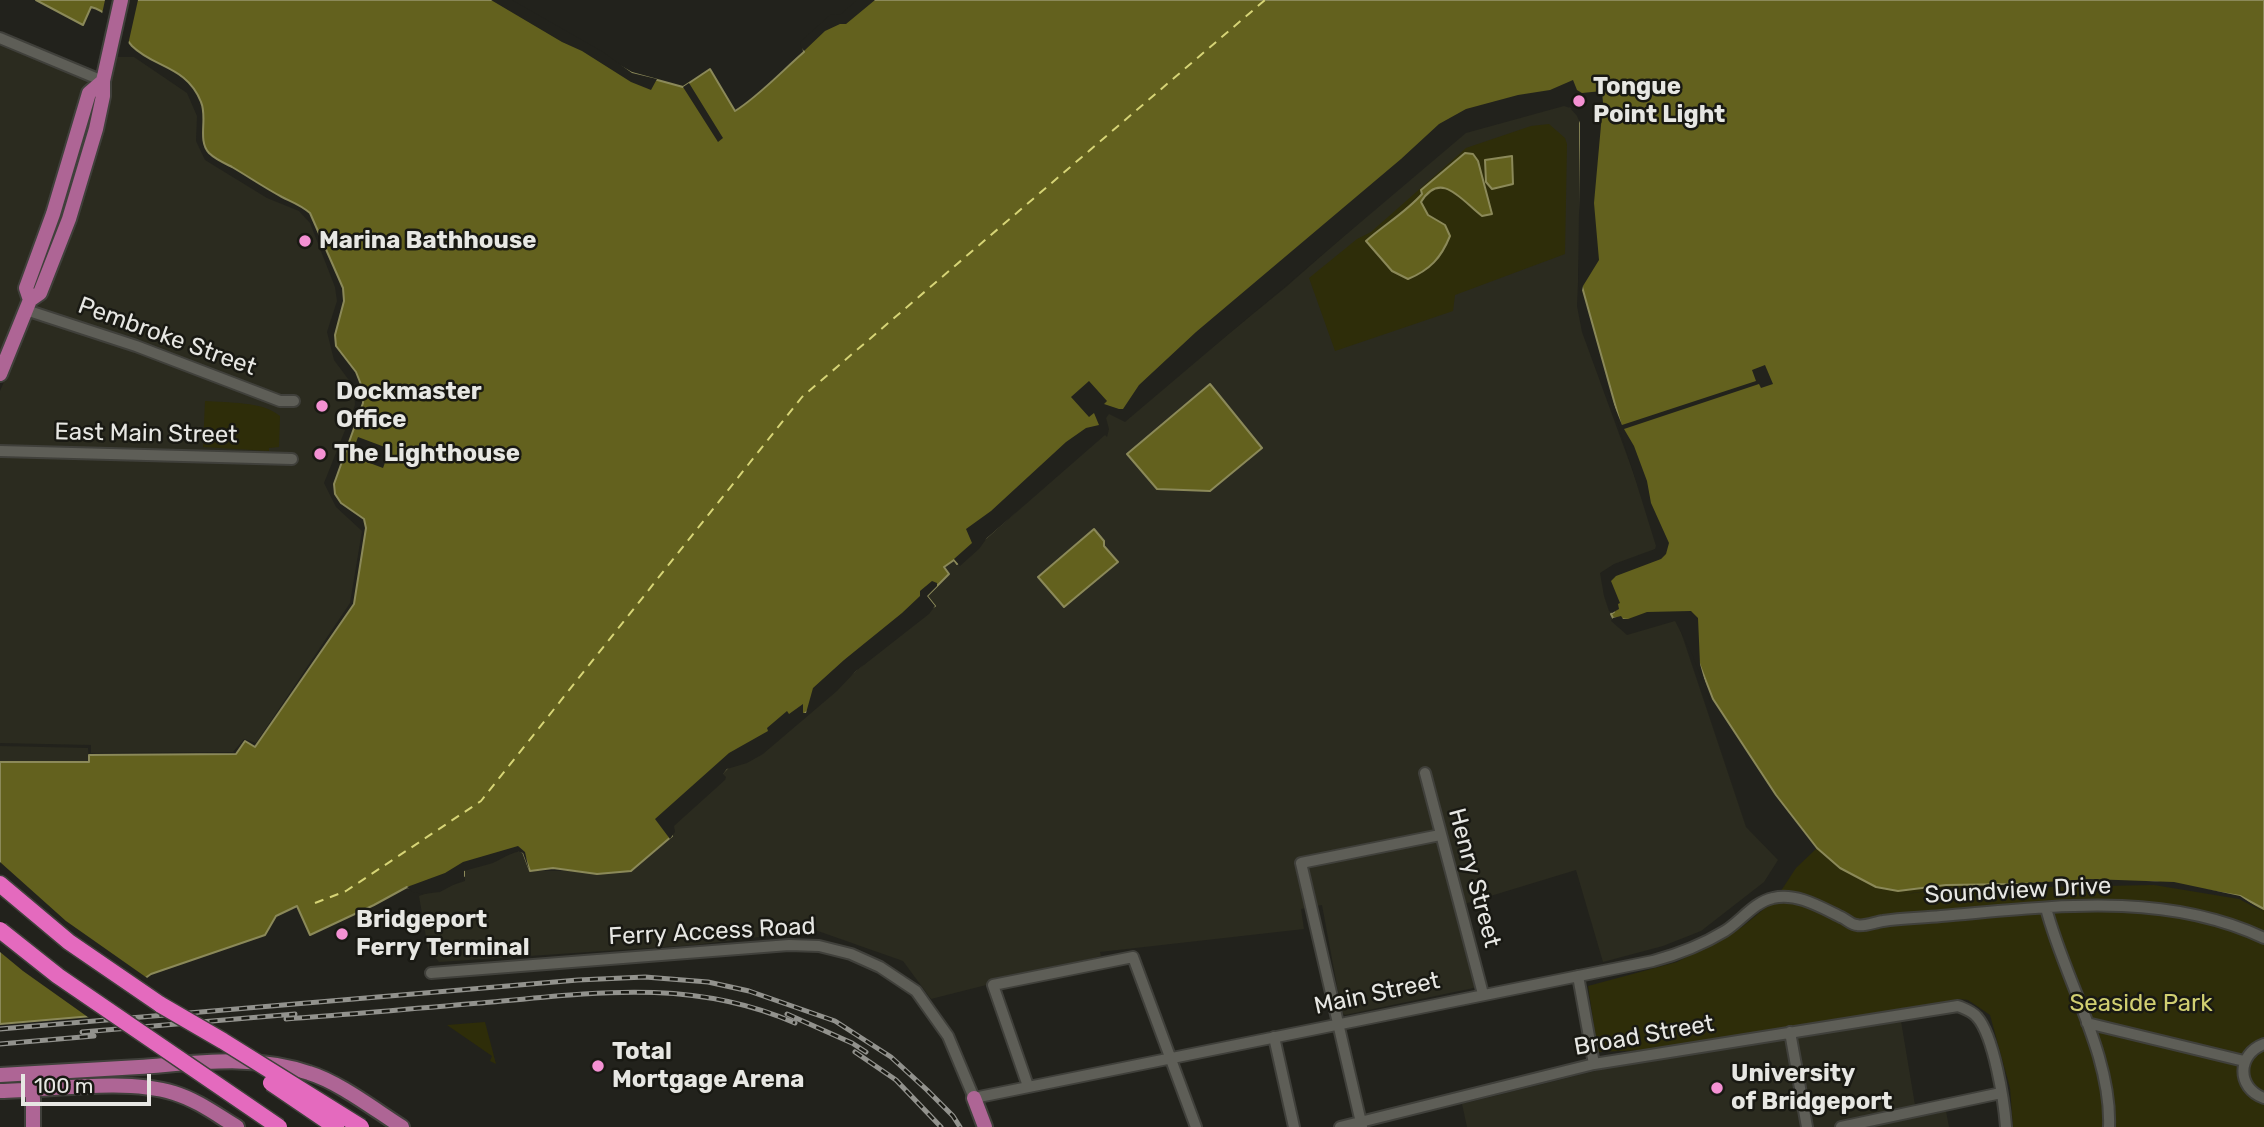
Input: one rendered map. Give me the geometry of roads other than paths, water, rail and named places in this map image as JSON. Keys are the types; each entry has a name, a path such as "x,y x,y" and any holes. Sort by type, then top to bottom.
{"highway":[{"path":"0,884 63,938 335,1127"},
{"path":"0,930 65,981 279,1127"},
{"path":"160,1005 361,1127"}],"main road":[{"path":"0,374 28,305 40,293 69,219 96,129 103,96 103,81 121,0"},
{"path":"0,1075 201,1062 250,1061 282,1065 312,1073 402,1127"},
{"path":"29,1073 33,1127"},
{"path":"0,1091 121,1086 159,1089 196,1101 237,1127"},
{"name":"Ferry Access Road","path":"974,1098 985,1127"}],"street":[{"path":"0,38 103,81"},
{"name":"Pembroke Street","path":"28,305 280,401 294,401"},
{"name":"East Main Street","path":"0,451 292,459"},
{"name":"Henry Street","path":"1425,773 1483,994"},
{"path":"1362,1124 1301,863 1440,835"},
{"name":"Main Street","path":"974,1098 1653,961 1694,948 1736,924 1763,901 1775,897"},
{"name":"Soundview Drive","path":"1775,897 1796,898 1857,925 2089,905 2170,909 2215,919 2264,938"},
{"path":"2046,908 2053,935 2087,1023 2106,1088 2109,1127"},
{"name":"Ferry Access Road","path":"432,973 789,945 838,950 880,967 916,991 948,1036 974,1098"},
{"path":"1028,1086 993,985 1133,957 1196,1127"},
{"path":"1578,976 1594,1064"},
{"name":"Broad Street","path":"1340,1127 1362,1124 1594,1064 1958,1006 1977,1016 1984,1027 2001,1093"},
{"path":"2087,1023 2244,1061"},
{"path":"1790,1032 1807,1127"},
{"path":"1274,1037 1294,1127"},
{"path":"2264,1044 2251,1050 2244,1061 2243,1069 2245,1083 2255,1094 2264,1098"},
{"path":"1841,1127 2001,1093 2006,1127"}],"railway":[{"path":"0,1029 578,980 645,977 708,982 749,991 835,1021 891,1057 953,1116 960,1127"},
{"path":"286,1019 570,995 645,992 720,1000 758,1009 795,1023"},
{"path":"82,1032 295,1014"},
{"path":"787,1014 866,1052"},
{"path":"0,1044 94,1036"},
{"path":"855,1052 896,1080 941,1127"}],"place":[{"name":"Tongue Point Light","path":"1579,101"},
{"name":"Marina Bathhouse","path":"305,241"},
{"name":"Dockmaster Office","path":"322,406"},
{"name":"The Lighthouse","path":"320,454"},
{"name":"Bridgeport Ferry Terminal","path":"342,934"},
{"name":"Total Mortgage Arena","path":"598,1066"},
{"name":"University of Bridgeport","path":"1717,1088"}],"park label":[{"name":"Seaside Park","path":"2141,1004"}]}
